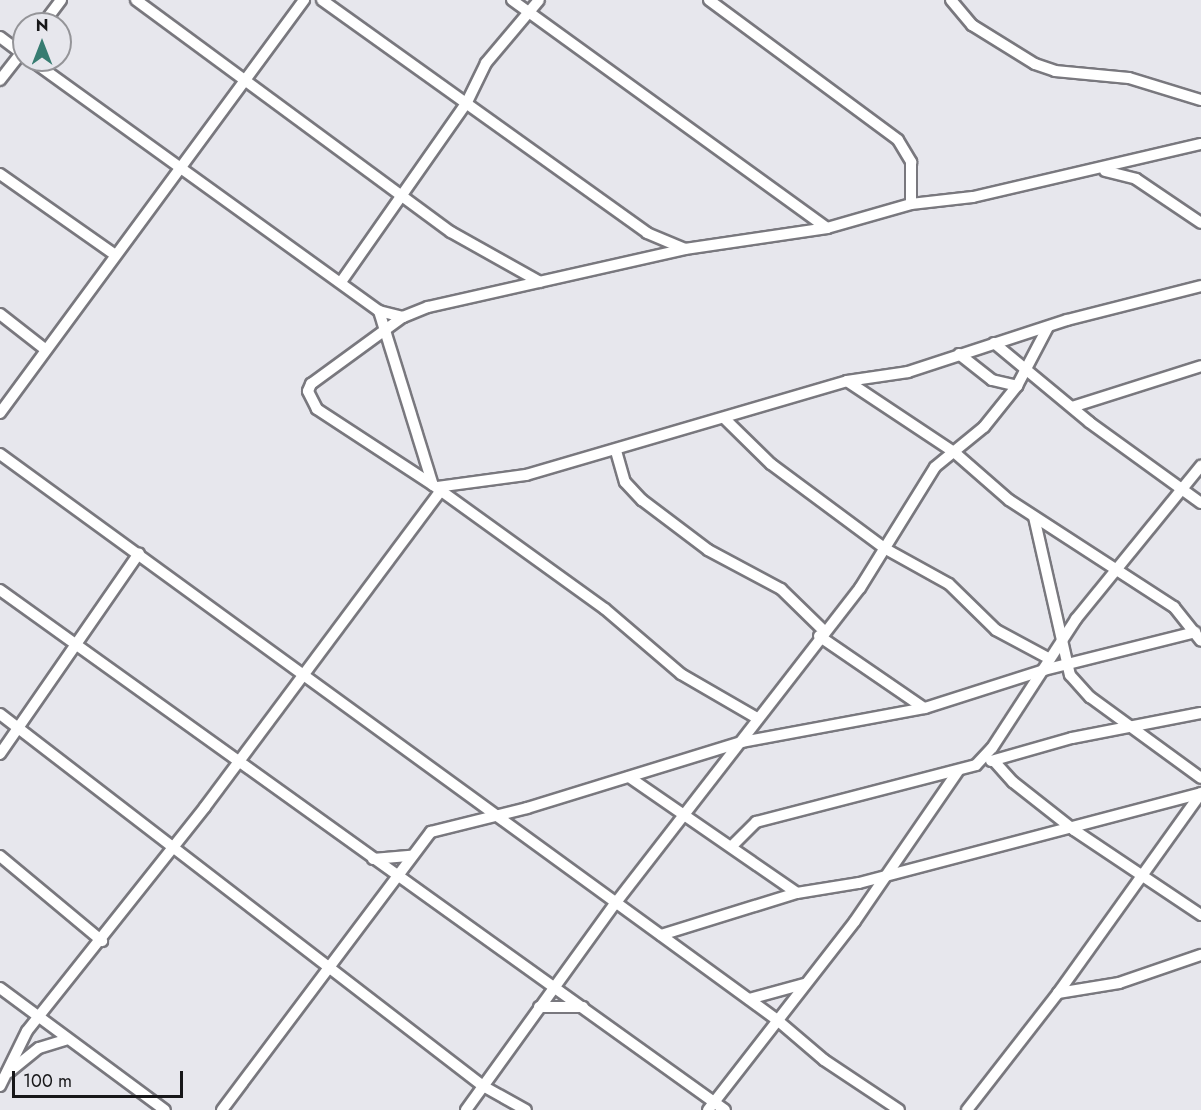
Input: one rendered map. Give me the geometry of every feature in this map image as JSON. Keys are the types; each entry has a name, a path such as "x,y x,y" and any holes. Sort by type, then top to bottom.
{"street":[{"path":"136,0 451,232 540,282"},
{"path":"0,413 114,254 247,81 304,0"},
{"path":"322,0 647,233 685,249"},
{"path":"512,0 827,228"},
{"path":"341,282 467,102 486,63 539,0"},
{"path":"709,0 898,140 910,162 911,204"},
{"path":"951,0 972,25 1035,64 1055,70 1128,78 1201,100"},
{"path":"0,80 12,65"},
{"path":"48,72 379,311 404,317"},
{"path":"757,718 681,674 605,609 437,487 317,409 308,391 325,371 404,317 446,301 685,249 827,228 911,204 974,197 1102,170 1201,144"},
{"path":"1102,170 1136,179 1201,224"},
{"path":"0,174 114,254"},
{"path":"0,1086 9,1072 20,1041 102,941 237,763 437,487 516,478 564,461 616,451 726,420 847,381 908,372 1048,327 1201,286"},
{"path":"379,311 388,330 437,487"},
{"path":"0,314 46,350"},
{"path":"466,1110 538,1007 557,986 614,905 687,815 742,742 757,718 822,634 884,548 935,467 984,427 1017,386 1026,373 1048,327"},
{"path":"994,343 1026,373 1183,492 1201,503"},
{"path":"959,354 992,380 1017,386"},
{"path":"1072,407 1201,366"},
{"path":"222,1110 396,875 431,832 629,777 742,742 925,708 1066,664 1198,636 1174,607 1118,568 1034,517 954,452 847,381"},
{"path":"726,420 771,464 884,548 949,584 996,630 1050,659"},
{"path":"616,451 625,482 642,500 708,550 781,589 822,634 925,708"},
{"path":"0,454 304,673 614,905 661,935 749,999 824,1060 898,1110"},
{"path":"976,765 1064,638 1118,568 1183,492 1201,466"},
{"path":"1034,517 1064,638 1066,664 1090,698 1135,727 1201,778"},
{"path":"0,754 77,646 139,553"},
{"path":"0,590 237,763 557,986 711,1106 725,1110"},
{"path":"733,845 756,822 976,765 1201,713"},
{"path":"0,714 172,849 483,1086 526,1110"},
{"path":"994,761 1013,782 1074,830 1201,915"},
{"path":"711,1106 885,876 958,771"},
{"path":"629,777 733,845 797,893"},
{"path":"661,935 797,893 885,876 1074,830 1201,793 1058,993 967,1110"},
{"path":"0,856 102,941"},
{"path":"373,858 411,856"},
{"path":"1058,993 1119,983 1201,955"},
{"path":"749,999 804,984"},
{"path":"0,988 40,1016 66,1040 165,1110"},
{"path":"538,1007 585,1008"},
{"path":"9,1072 39,1048 66,1040"}]}
